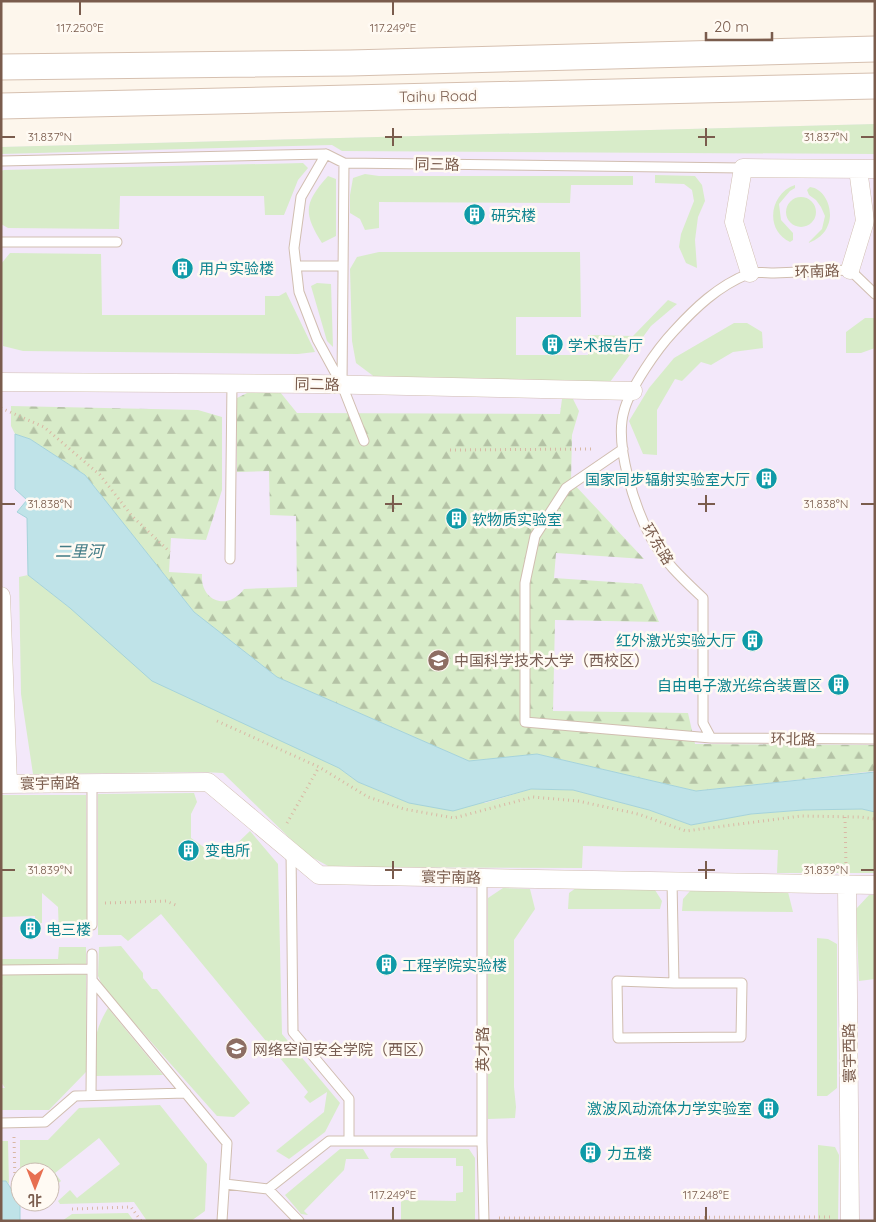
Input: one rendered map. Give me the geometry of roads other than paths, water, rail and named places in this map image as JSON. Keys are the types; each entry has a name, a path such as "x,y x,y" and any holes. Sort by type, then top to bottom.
{"main road":[{"path":"1,67 350,63 875,49"},
{"name":"Taihu Road","path":"1,106 875,86"}],"street":[{"name":"同三路","path":"743,168 866,169"},
{"path":"743,168 734,222 750,273"},
{"path":"850,270 865,221 866,169"},
{"name":"同二路","path":"1,382 232,383 634,391"},
{"path":"1,596 5,707 5,784"},
{"name":"寰宇南路","path":"5,784 208,782 319,874 875,885"},
{"name":"寰宇西路","path":"847,885 850,1219"}],"lane":[{"name":"同三路","path":"1,161 326,154 344,163 743,168"},
{"path":"326,154 302,197 294,248 299,292 317,338 342,385 364,441"},
{"path":"342,385 344,163"},
{"path":"1,242 117,242"},
{"path":"296,266 343,266"},
{"name":"环南路","path":"750,273 850,270 875,294"},
{"name":"环东路","path":"711,738 703,724 703,598 674,570 651,539 630,486 622,449 622,433 624,411 659,347 688,315 714,292 750,273"},
{"path":"230,558 232,383"},
{"name":"环北路","path":"622,449 566,488 535,536 525,583 525,722 711,738 875,739"},
{"path":"92,782 92,925"},
{"path":"291,851 293,1032 349,1099 349,1141"},
{"name":"英才路","path":"482,878 482,1141 484,1220"},
{"path":"672,882 674,983"},
{"path":"91,1095 92,954"},
{"path":"2,970 92,969"},
{"path":"92,980 227,1143 222,1221"},
{"path":"617,981 674,983 742,983 742,1037 618,1038 617,981"},
{"path":"1,1123 45,1122 76,1096 186,1093"},
{"path":"268,1189 329,1141 482,1141"},
{"path":"225,1184 268,1189 300,1221"}],"water":[{"name":"二里河","path":"15,434 30,439 85,475 194,612 277,677 469,761 537,754 696,791 875,772 875,812 862,809 803,810 751,814 691,825 649,810 573,790 531,789 453,811 409,803 358,782 339,768 152,681 70,608 28,575 27,518 17,512 27,500 15,489"},
{"path":"1,1181 6,1181 10,1187 10,1212 20,1212 20,1221 1,1221"}],"place":[{"name":"研究楼","path":"475,215"},
{"name":"用户实验楼","path":"183,268"},
{"name":"学术报告厅","path":"552,345"},
{"name":"国家同步辐射实验室大厅","path":"766,479"},
{"name":"软物质实验室","path":"456,519"},
{"name":"红外激光实验大厅","path":"752,640"},
{"name":"中国科学技术大学（西校区）","path":"438,660"},
{"name":"自由电子激光综合装置区","path":"838,685"},
{"name":"变电所","path":"189,850"},
{"name":"电三楼","path":"30,929"},
{"name":"工程学院实验楼","path":"386,965"},
{"name":"网络空间安全学院（西区）","path":"237,1049"},
{"name":"激波风动流体力学实验室","path":"768,1108"},
{"name":"力五楼","path":"591,1153"}]}
